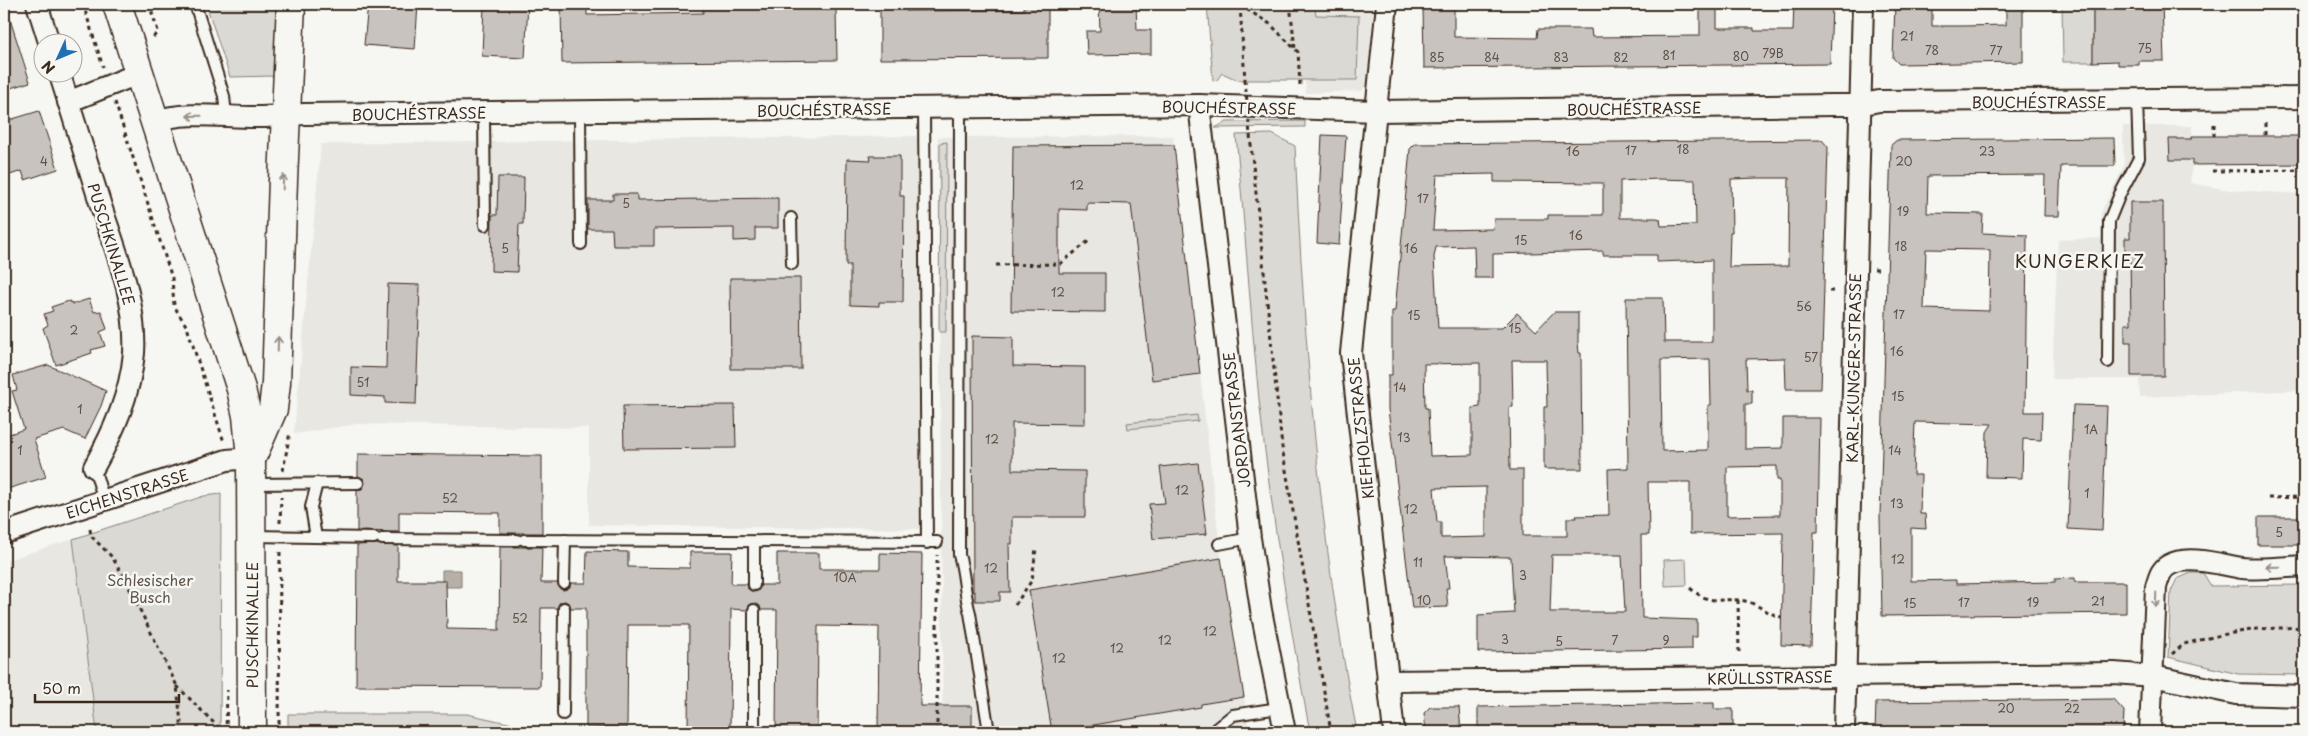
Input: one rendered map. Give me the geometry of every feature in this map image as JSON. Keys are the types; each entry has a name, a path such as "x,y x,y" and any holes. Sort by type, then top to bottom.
{"main road":[{"name":"PUSCHKINALLEE","path":"117,4 241,388 247,416 251,471 252,536 239,730"},
{"name":"PUSCHKINALLEE","path":"251,471 273,409 276,383 291,4"}],"street":[{"path":"37,4 46,32"},
{"name":"KIEFHOLZSTRASSE","path":"1387,4 1351,354 1394,732"},
{"name":"KARL-KUNGER-STRASSE","path":"1844,732 1863,4"},
{"path":"68,102 140,73"},
{"name":"PUSCHKINALLEE","path":"62,82 131,301 134,323 134,354 128,388 109,440 94,467"},
{"name":"BOUCHÉSTRASSE","path":"155,121 186,116 260,117 286,115 1199,105 1377,111 1859,105 1887,101 2304,98"},
{"name":"JORDANSTRASSE","path":"1199,105 1250,538 1284,732"},
{"name":"EICHENSTRASSE","path":"4,532 228,460 251,471"},
{"path":"2150,732 2156,587 2162,570 2171,564 2186,561 2222,563 2242,568 2304,566"},
{"name":"KRÜLLSSTRASSE","path":"1387,681 2114,673 2153,676 2236,694 2304,696"}],"lane":[{"path":"195,4 224,96 226,116"},
{"path":"2108,362 2109,220 2139,158 2137,100"},
{"path":"252,536 520,540 932,542 924,108"},
{"path":"960,108 959,555 964,570 964,594 970,613 990,732"},
{"path":"580,112 581,244"},
{"path":"484,113 485,225"},
{"path":"792,218 792,264"},
{"name":"PUSCHKINALLEE","path":"94,467 104,501"},
{"path":"251,471 281,483 358,483"},
{"path":"316,538 311,507 317,483"},
{"path":"1219,544 1250,538"},
{"path":"564,583 565,540"},
{"path":"754,542 754,585"},
{"path":"563,714 564,608"},
{"path":"754,610 754,730"},
{"path":"1212,732 1233,716 1279,708"}],"path":[{"path":"83,4 172,278 174,306 187,327 222,436"},
{"path":"1240,4 1270,24 1298,52 1300,85"},
{"path":"1240,4 1250,135 1282,447 1330,732"},
{"path":"1290,4 1295,49"},
{"path":"2265,123 2265,136"},
{"path":"2214,124 2214,136"},
{"path":"2212,171 2304,170"},
{"path":"996,265 1060,264 1090,240"},
{"path":"279,732 281,483"},
{"path":"2268,498 2304,497"},
{"path":"90,529 91,536 112,557 123,575 177,686 218,727 239,730"},
{"path":"1014,605 1032,580 1036,548"},
{"path":"1690,588 1697,594 1717,601 1738,600 1751,603 1781,617"},
{"path":"1738,600 1739,653"},
{"path":"2153,676 2168,657 2184,644 2257,629 2304,628"},
{"path":"177,686 182,732"}],"shaded area":[{"path":"1298,4 1374,4 1367,84 1362,91 1306,93"},
{"path":"2123,126 2192,126 2190,183 2229,190 2303,194 2304,390 2140,397 2139,379 2052,379 2058,240 2101,238 2101,213 2124,166"},
{"path":"921,136 919,529 589,525 589,428 357,424 294,434 321,144"},
{"path":"1173,136 1221,558 1249,728 1254,728 1255,732 943,732 938,137"},
{"path":"73,539 97,732 4,732 4,561"},
{"path":"442,570 461,570 461,587 446,587 446,581 442,581"}],"green space":[{"path":"206,4 277,4 274,76 230,77"},
{"path":"1207,4 1314,4 1316,15 1359,16 1357,80 1238,80 1222,73 1217,80 1213,81"},
{"path":"2062,4 2093,4 2093,62 2063,62"},
{"path":"1305,121 1305,127 1215,128 1226,122"},
{"path":"1272,134 1295,146 1303,294 1315,440 1333,587 1357,732 1310,732 1275,525 1259,399 1236,135"},
{"path":"947,142 946,332 939,332 940,143"},
{"path":"1197,415 1198,421 1128,429 1127,423"},
{"name":"Schlesischer Busch","path":"221,494 220,732 97,732 73,539 204,496"},
{"path":"1686,559 1687,585 1665,586 1664,560"},
{"path":"2191,573 2203,573 2211,586 2304,585 2304,675 2238,674 2168,657 2171,591 2177,579"},
{"path":"288,714 467,714 549,732 288,732"}],"building":[{"path":"368,4 418,4 415,49 364,45"},
{"path":"484,4 528,4 525,58 482,56"},
{"path":"561,4 587,4 587,15 703,13 703,4 821,4 821,10 836,9 837,60 562,63"},
{"path":"880,4 906,4 906,11 1024,10 1024,4 1048,4 1048,58 880,59"},
{"path":"1099,4 1136,4 1137,30 1151,30 1151,54 1087,55 1086,31 1100,31"},
{"path":"1423,4 1454,4 1454,37 1537,38 1538,29 1591,29 1592,37 1700,36 1700,4 1717,4 1717,28 1754,28 1754,31 1793,31 1794,4 1832,4 1830,64 1424,68"},
{"path":"1895,4 1932,4 1932,26 1964,26 2006,25 2006,4 2023,4 2023,62 1899,64 1893,58"},
{"path":"2093,4 2162,4 2164,61 2139,61 2139,65 2118,65 2118,61 2093,62"},
{"path":"7,10 30,82 4,90 4,11"},
{"path":"39,111 58,169 25,180 22,171 4,177 4,132 9,130 6,121"},
{"path":"1322,135 1346,136 1339,245 1317,243"},
{"path":"2192,136 2304,136 2304,164 2192,165 2192,160 2170,160 2169,139 2192,139"},
{"path":"2114,138 2115,166 2061,166 2059,216 2044,216 2045,175 1928,176 1927,213 1983,214 1982,233 2027,235 2025,412 2042,412 2041,440 2023,439 2022,478 1986,477 1987,432 1992,424 1915,422 1913,475 1921,475 1920,514 1925,514 1926,529 1911,528 1911,581 1956,580 1956,584 2055,582 2055,579 2075,578 2075,582 2126,582 2126,613 1882,616 1880,516 1891,145 1897,140","holes":["1926,249 1990,250 1989,311 1924,309"]},
{"path":"1822,140 1828,147 1821,389 1786,389 1785,358 1746,359 1747,390 1752,390 1752,404 1745,404 1745,449 1783,448 1783,418 1820,418 1818,532 1814,532 1811,646 1781,645 1783,533 1690,534 1690,482 1648,482 1649,535 1641,535 1642,618 1697,620 1697,637 1692,637 1692,649 1478,652 1478,615 1514,613 1511,557 1445,556 1449,588 1446,588 1448,607 1412,608 1388,409 1388,375 1392,375 1392,311 1395,311 1410,149 1415,144","holes":["1494,174 1494,182 1603,183 1603,215 1548,215 1548,219 1494,219 1493,229 1433,230 1437,175","1789,178 1788,266 1729,267 1730,232 1732,232 1731,179","1695,180 1696,225 1661,226 1660,219 1657,218 1620,218 1620,181","1474,246 1475,278 1493,278 1493,254 1603,251 1603,255 1657,255 1657,262 1712,260 1712,342 1664,342 1663,298 1626,298 1628,468 1608,469 1609,515 1567,518 1567,536 1523,536 1523,470 1510,470 1509,407 1513,407 1512,360 1546,360 1547,407 1544,407 1544,469 1582,469 1581,353 1579,353 1578,343 1578,312 1554,312 1536,331 1517,313 1502,328 1438,328 1434,257 1436,247","1710,359 1711,405 1708,405 1708,450 1662,451 1661,360","1480,363 1480,407 1472,408 1472,455 1430,456 1428,408 1425,408 1424,364","1777,466 1777,480 1780,480 1780,515 1727,516 1727,467","1486,487 1486,537 1441,538 1441,522 1437,522 1434,488","1552,555 1622,555 1625,612 1550,612"]},
{"path":"1174,145 1200,374 1152,380 1131,204 1087,203 1087,210 1059,209 1059,273 1105,273 1105,312 1011,311 1013,146"},
{"path":"870,156 900,156 900,196 904,196 903,302 879,302 879,306 850,305 850,265 846,265 847,159 871,160"},
{"path":"498,177 524,177 523,224 519,224 517,272 491,271 492,215 497,215"},
{"path":"613,194 637,194 637,200 778,198 778,228 755,228 755,240 734,241 734,228 654,229 654,246 613,246 612,229 588,229 588,200 613,200"},
{"path":"2130,202 2163,202 2164,376 2131,376 2131,342 2125,342 2125,324 2131,324 2130,255 2125,255 2125,238 2130,238"},
{"path":"730,278 800,278 801,369 731,369"},
{"path":"388,284 420,285 416,404 385,403 385,397 351,395 351,367 386,368"},
{"path":"89,299 94,312 101,311 107,329 100,332 105,346 91,350 92,353 56,365 43,328 48,325 44,314 53,311 51,307 69,301 73,304"},
{"path":"972,336 1013,337 1013,366 1085,367 1085,424 1012,423 1012,470 1085,471 1085,517 1012,517 1012,544 1009,544 1010,592 1000,592 1000,601 975,601 975,592 973,592"},
{"path":"48,365 106,391 101,406 85,439 64,430 34,439 46,477 4,490 4,436 24,429 12,391 17,390 13,375"},
{"path":"735,405 736,448 624,449 623,406"},
{"path":"2073,405 2107,406 2102,531 2068,529"},
{"path":"358,454 542,456 542,533 500,533 500,513 399,512 399,532 357,531 357,490 362,489 365,483 364,479 358,476"},
{"path":"1198,463 1207,534 1153,539 1149,504 1165,503 1160,467"},
{"path":"2258,517 2304,517 2304,545 2258,545"},
{"path":"357,545 398,546 398,581 446,581 447,629 499,630 500,547 542,547 541,583 557,583 560,589 564,590 570,587 571,583 586,583 587,551 628,552 628,567 690,568 690,552 732,552 731,584 747,584 748,589 754,592 758,591 761,585 777,585 777,553 819,553 819,569 880,569 880,553 922,554 920,706 972,706 972,732 878,732 879,627 818,626 817,732 776,732 777,610 761,610 760,606 754,603 750,604 747,610 731,609 730,732 688,732 689,625 628,625 627,728 586,727 586,608 571,608 570,604 565,601 560,602 557,608 541,608 540,687 356,686"},
{"path":"1221,558 1244,697 1201,704 1201,707 1052,732 1029,590"},
{"path":"2113,699 2124,711 2123,732 1875,732 1876,702"},
{"path":"1714,703 1714,709 1733,709 1733,726 1715,726 1715,732 1478,732 1478,707"},
{"path":"1430,707 1459,707 1461,732 1426,732 1424,713"}],"district":[{"name":"KUNGERKIEZ","path":"2080,260"}]}
